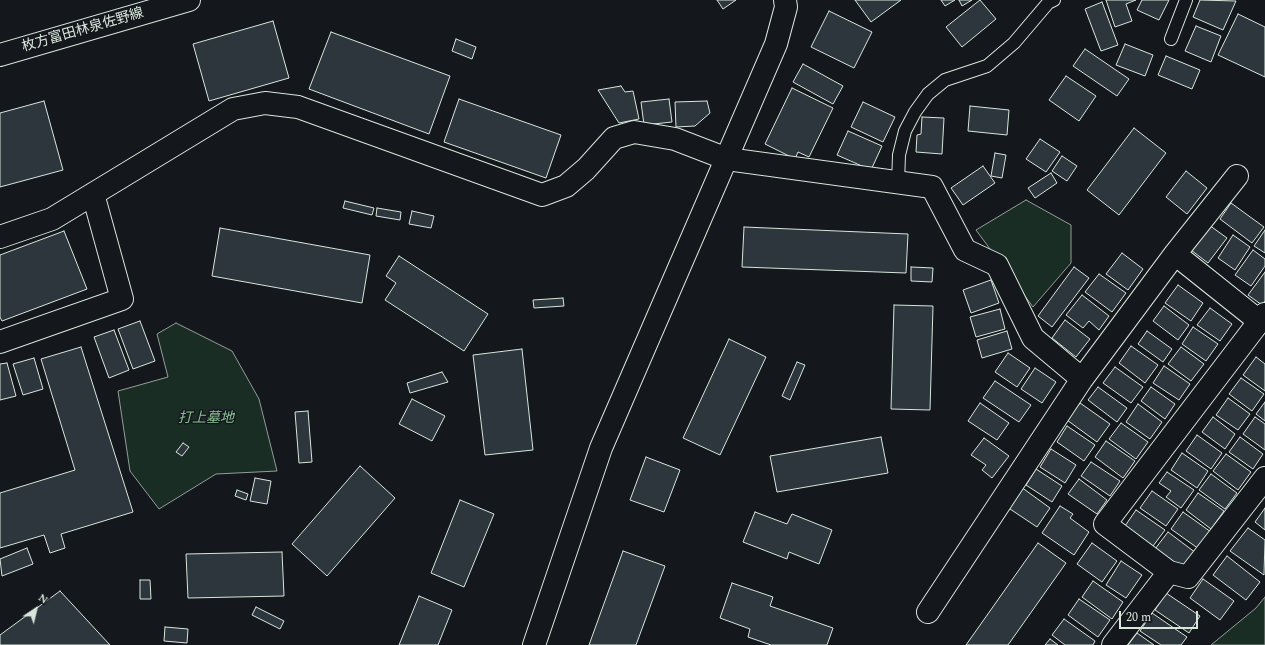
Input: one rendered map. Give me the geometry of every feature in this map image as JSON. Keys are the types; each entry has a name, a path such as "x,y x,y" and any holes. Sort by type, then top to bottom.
{"street":[{"name":"枚方富田林泉佐野線","path":"0,55 189,0"},
{"path":"534,645 600,448 776,44 786,7 785,0"},
{"path":"0,237 52,219 233,109 265,103 298,108 542,195 566,186 586,169 614,138 634,132 675,139 727,159 932,188 965,250 997,265 1033,338 1082,379"},
{"path":"928,612 1082,379 1175,254 1237,176"},
{"path":"0,342 122,299 93,194"},
{"path":"1175,254 1260,327 1105,524 1168,572 1188,577 1265,478"},
{"path":"1113,645 1168,572"}],"lane":[{"path":"898,183 899,154 905,131 915,112 928,94 945,80 986,66 1014,43 1048,2 1054,0"},
{"path":"1171,39 1186,0"}],"green space":[{"path":"1026,200 1071,225 1071,263 1033,307 976,230"},
{"name":"打上墓地","path":"176,323 232,351 259,399 277,471 216,474 159,509 130,471 118,391 168,377 157,334"},
{"path":"1265,597 1265,645 1211,645 1256,608"}],"building":[{"path":"717,0 736,0 723,9"},
{"path":"855,0 901,0 871,22"},
{"path":"941,0 955,0 945,6"},
{"path":"959,0 972,0 962,6"},
{"path":"980,0 996,19 962,47 946,27"},
{"path":"1106,0 1136,0 1126,4 1132,21 1115,27"},
{"path":"1142,0 1169,0 1159,20 1137,10"},
{"path":"1200,0 1236,1 1223,30 1193,17"},
{"path":"1102,2 1118,45 1101,51 1085,9"},
{"path":"829,11 872,32 854,68 811,47"},
{"path":"1238,14 1265,27 1265,77 1218,55"},
{"path":"273,21 289,78 209,101 193,44"},
{"path":"1196,26 1221,36 1211,62 1185,51"},
{"path":"331,32 450,76 429,134 309,89"},
{"path":"456,39 476,47 472,59 452,51"},
{"path":"1125,44 1153,55 1145,76 1116,65"},
{"path":"1085,49 1129,79 1117,96 1073,66"},
{"path":"1166,56 1200,70 1192,89 1158,75"},
{"path":"803,64 843,86 833,104 793,82"},
{"path":"1066,76 1096,96 1079,121 1049,100"},
{"path":"621,86 625,92 633,91 639,119 619,123 598,90"},
{"path":"792,88 833,108 809,157 798,152 795,159 765,144"},
{"path":"459,99 561,135 546,178 444,142"},
{"path":"669,99 672,122 644,125 641,102"},
{"path":"44,101 63,170 0,187 0,113"},
{"path":"707,101 710,113 695,126 676,127 675,102"},
{"path":"863,102 895,117 883,142 851,127"},
{"path":"970,106 1009,110 1007,135 968,131"},
{"path":"922,117 944,118 942,154 916,152 917,135 921,134"},
{"path":"1134,128 1166,153 1119,215 1087,190"},
{"path":"848,131 882,146 871,170 837,155"},
{"path":"1040,139 1060,152 1046,172 1026,159"},
{"path":"995,153 1006,155 1002,178 991,176"},
{"path":"1062,156 1077,166 1067,181 1052,171"},
{"path":"983,166 995,183 963,205 951,188"},
{"path":"1186,171 1207,188 1187,214 1166,197"},
{"path":"1051,173 1057,183 1035,198 1028,188"},
{"path":"345,201 374,208 372,215 343,208"},
{"path":"1231,203 1264,227 1252,243 1220,219"},
{"path":"377,208 401,212 400,220 376,216"},
{"path":"412,211 434,216 431,228 409,224"},
{"path":"1209,225 1227,238 1208,263 1191,250"},
{"path":"744,227 908,234 906,273 742,267"},
{"path":"220,228 370,255 362,303 212,276"},
{"path":"1265,230 1265,253 1254,246"},
{"path":"64,231 87,289 2,321 0,317 0,255"},
{"path":"1233,235 1250,247 1235,270 1218,258"},
{"path":"1253,250 1265,259 1265,266 1251,286 1235,275"},
{"path":"1122,253 1143,269 1128,290 1106,274"},
{"path":"399,256 488,314 464,351 385,300 396,283 386,276"},
{"path":"911,267 933,268 932,282 911,281"},
{"path":"1074,267 1089,278 1052,327 1038,316"},
{"path":"1265,272 1265,301 1262,305 1248,295"},
{"path":"1099,274 1126,293 1112,312 1085,292"},
{"path":"991,280 999,303 971,313 963,290"},
{"path":"1178,285 1203,303 1191,321 1165,303"},
{"path":"1082,295 1109,316 1099,330 1089,321 1083,328 1066,315"},
{"path":"563,298 564,306 534,308 533,300"},
{"path":"894,305 933,306 930,410 891,409"},
{"path":"1164,306 1189,325 1178,340 1153,321"},
{"path":"1210,308 1232,324 1220,341 1197,325"},
{"path":"1000,309 1005,329 976,337 970,317"},
{"path":"1065,320 1090,339 1076,357 1052,338"},
{"path":"140,321 155,361 133,369 118,329"},
{"path":"1193,327 1218,344 1206,361 1182,344"},
{"path":"114,330 129,370 109,378 94,337"},
{"path":"1007,331 1012,349 982,358 977,340"},
{"path":"1147,331 1172,349 1163,362 1138,344"},
{"path":"729,339 766,357 720,455 683,438"},
{"path":"1131,346 1158,365 1145,383 1119,363"},
{"path":"81,347 133,512 61,534 65,548 50,553 44,535 0,548 0,493 75,470 41,359"},
{"path":"1181,347 1204,364 1191,381 1168,364"},
{"path":"522,349 533,450 485,455 473,355"},
{"path":"1008,353 1030,368 1017,387 995,372"},
{"path":"1256,357 1265,364 1265,391 1243,375"},
{"path":"34,358 43,389 23,395 13,364"},
{"path":"797,362 805,365 790,400 782,396"},
{"path":"7,363 16,396 0,400 0,364"},
{"path":"1164,366 1190,384 1179,400 1153,383"},
{"path":"1115,367 1143,387 1131,403 1103,383"},
{"path":"1035,368 1056,382 1042,403 1021,389"},
{"path":"442,372 448,382 410,393 407,383"},
{"path":"1241,378 1264,394 1252,411 1229,394"},
{"path":"995,381 1031,405 1019,422 983,398"},
{"path":"1098,387 1127,408 1117,422 1088,400"},
{"path":"1151,387 1175,404 1165,419 1141,401"},
{"path":"1228,398 1250,414 1238,430 1216,415"},
{"path":"412,399 445,416 432,441 399,424"},
{"path":"1265,402 1265,421 1256,414"},
{"path":"980,403 1009,423 997,440 968,421"},
{"path":"1080,403 1110,424 1097,442 1067,420"},
{"path":"1138,404 1162,422 1150,439 1126,422"},
{"path":"308,411 312,462 299,463 295,412"},
{"path":"1213,417 1235,434 1225,449 1202,432"},
{"path":"1255,417 1265,424 1265,450 1243,434"},
{"path":"1121,423 1148,442 1136,459 1109,439"},
{"path":"1067,426 1095,445 1084,461 1057,442"},
{"path":"1197,435 1222,453 1211,469 1186,451"},
{"path":"881,437 888,473 777,492 770,456"},
{"path":"1240,437 1263,454 1253,469 1229,452"},
{"path":"984,438 1009,456 992,478 982,470 986,465 971,455"},
{"path":"1106,441 1135,461 1123,478 1095,457"},
{"path":"183,443 189,447 182,456 176,452"},
{"path":"1051,449 1076,465 1065,483 1040,467"},
{"path":"1182,453 1208,471 1197,488 1171,470"},
{"path":"1226,454 1251,472 1238,490 1213,471"},
{"path":"646,457 680,470 664,512 630,500"},
{"path":"1091,462 1120,481 1110,496 1081,476"},
{"path":"360,466 395,498 327,576 292,544"},
{"path":"1036,469 1062,486 1052,502 1026,485"},
{"path":"1167,472 1194,490 1181,508 1166,497 1171,491 1159,483"},
{"path":"1211,474 1237,493 1225,509 1199,490"},
{"path":"255,478 271,481 267,504 250,501"},
{"path":"1079,479 1107,500 1097,514 1068,494"},
{"path":"1021,487 1050,508 1037,527 1007,507"},
{"path":"237,490 248,494 246,500 235,496"},
{"path":"1152,491 1178,509 1166,526 1140,508"},
{"path":"1198,493 1224,511 1211,529 1186,510"},
{"path":"460,500 494,514 464,587 431,573"},
{"path":"1060,506 1073,514 1070,518 1089,532 1074,555 1042,533"},
{"path":"1265,508 1265,530 1255,522"},
{"path":"1136,510 1165,530 1153,546 1125,526"},
{"path":"755,512 787,524 792,514 832,530 819,564 789,552 787,559 743,542"},
{"path":"1183,512 1211,532 1199,549 1171,529"},
{"path":"1248,528 1265,540 1264,575 1230,551"},
{"path":"1168,532 1196,553 1184,570 1155,549"},
{"path":"1038,543 1066,563 1008,645 966,645"},
{"path":"1092,543 1117,561 1102,582 1077,564"},
{"path":"27,548 33,564 2,576 0,559"},
{"path":"623,551 665,566 636,645 589,645"},
{"path":"282,552 284,596 188,598 186,554"},
{"path":"1227,556 1260,582 1246,600 1213,575"},
{"path":"1121,561 1142,575 1126,598 1106,585"},
{"path":"1203,579 1234,601 1220,620 1190,598"},
{"path":"140,580 150,580 151,599 140,599"},
{"path":"1093,581 1123,602 1112,619 1082,597"},
{"path":"732,583 773,597 770,606 833,628 827,645 771,645 748,637 750,629 720,618"},
{"path":"60,591 110,645 0,645 0,635"},
{"path":"1166,593 1200,616 1189,633 1155,610"},
{"path":"419,596 452,610 438,645 399,645"},
{"path":"1079,599 1110,620 1098,637 1068,615"},
{"path":"256,607 284,621 280,629 252,615"},
{"path":"1152,613 1187,637 1181,645 1161,645 1140,631"},
{"path":"1064,619 1095,641 1093,645 1065,645 1052,635"},
{"path":"165,627 188,629 187,643 164,641"},
{"path":"1137,633 1154,645 1128,645"},
{"path":"1050,639 1058,645 1045,645"}]}
